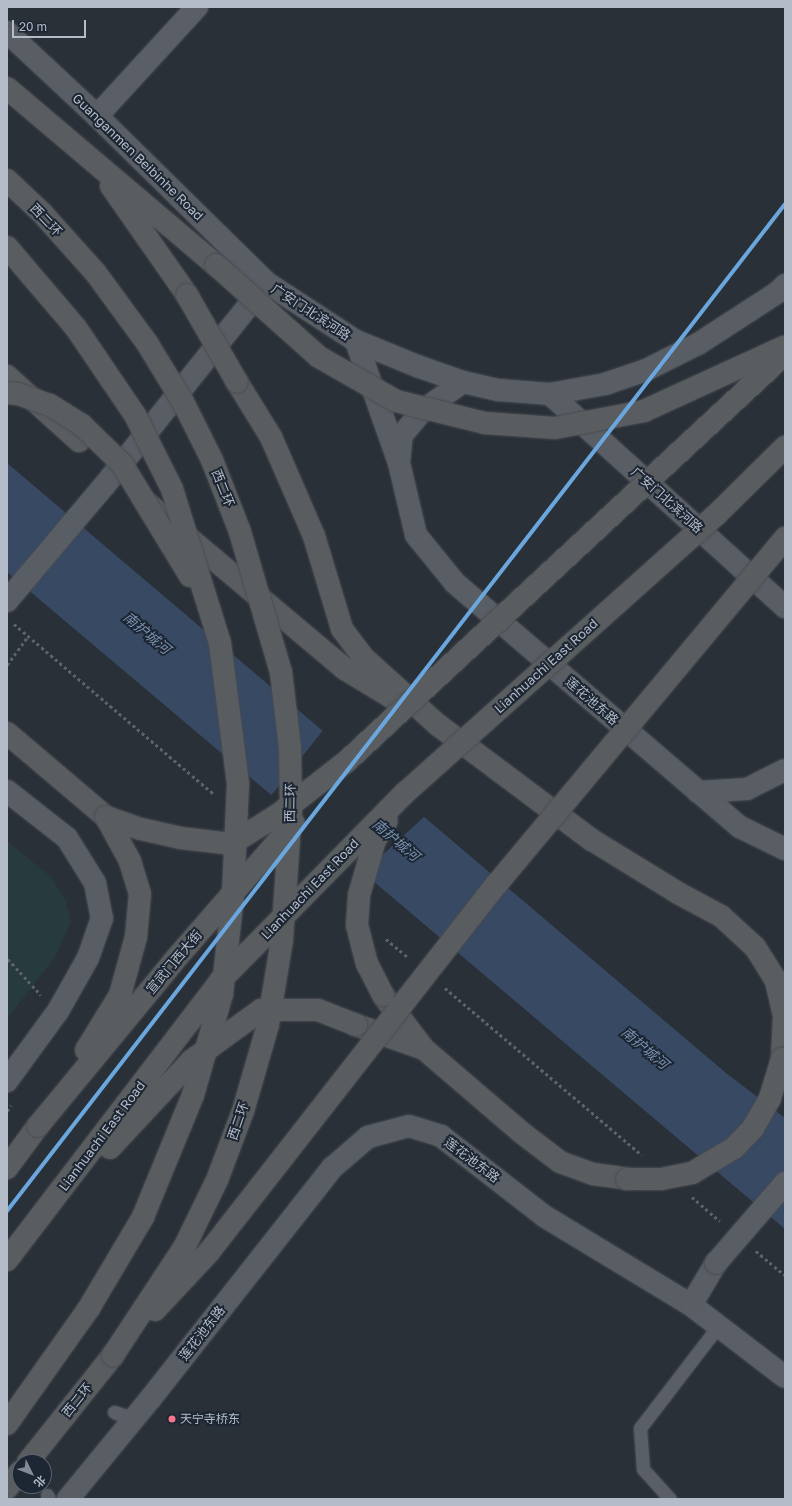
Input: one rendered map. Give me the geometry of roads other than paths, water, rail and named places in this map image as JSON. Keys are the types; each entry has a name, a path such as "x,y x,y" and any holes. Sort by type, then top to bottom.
{"highway":[{"path":"7,88 216,265 319,357 396,401 485,423 555,428 644,411 785,346"},
{"path":"93,160 188,295 271,437 311,529 342,629 364,658 438,725 592,840 678,893 722,916 755,947 776,981 784,1016 782,1059 770,1098 753,1128 734,1148 692,1173 661,1179 627,1179 593,1174 560,1162 522,1133 424,1049 383,995 367,964 357,925 359,895 375,840 406,792"},
{"name":"西二环","path":"7,180 42,213 95,272 147,343 183,402 212,460 240,532 281,672 290,748 292,810 282,940 268,1025 243,1111 217,1180 185,1246 113,1355 34,1454"},
{"path":"7,247 76,328 135,416 172,489 206,603 220,643 238,784 233,896 222,994 193,1095 143,1217 89,1308 7,1424"},
{"path":"106,817 141,829 181,838 231,844 280,814 347,762 785,354"},
{"path":"7,376 126,484 345,669 438,725"},
{"path":"7,393 18,394 50,405 82,425 122,464 206,603"},
{"name":"Lianhuachi East Road","path":"7,1260 220,981 406,792 716,515 785,447"},
{"path":"113,1355 209,1252 496,885 785,538"},
{"path":"7,733 106,817 130,861 140,894 136,937 120,995 38,1126"},
{"name":"宣武门西大街","path":"7,1168 38,1126 173,962 347,762"},
{"path":"7,1270 128,1127 191,1061 261,1010 318,1010 424,1049"}],"street":[{"path":"96,116 197,7"},
{"name":"Guanganmen Beibinhe Road","path":"7,32 96,116 267,283"},
{"path":"7,601 104,486 267,283"},
{"name":"广安门北滨河路","path":"267,283 356,341 416,366 464,382 499,390 550,394 605,384 646,370 698,344 778,292 785,285"},
{"path":"356,341 399,463"},
{"path":"399,463 402,435 422,411 464,382"},
{"name":"广安门北滨河路","path":"550,394 785,607"},
{"name":"莲花池东路","path":"399,463 416,535 455,583 740,827 785,849"},
{"path":"698,792 747,789 785,770"},
{"path":"7,791 66,838 95,883 102,918 88,958 58,1011 7,1081"},
{"name":"莲花池东路","path":"54,1498 134,1418 332,1168 368,1137 409,1126 441,1136 544,1216 691,1305"},
{"path":"785,1182 716,1263 691,1305 719,1325 785,1378"}],"lane":[{"path":"670,1499 643,1469 640,1428 719,1325"},
{"path":"114,1412 134,1418"}],"water":[{"name":"南护城河","path":"7,463 726,1073 785,1118 785,1229 7,572"}],"place":[{"name":"天宁寺桥东","path":"172,1419"}]}
